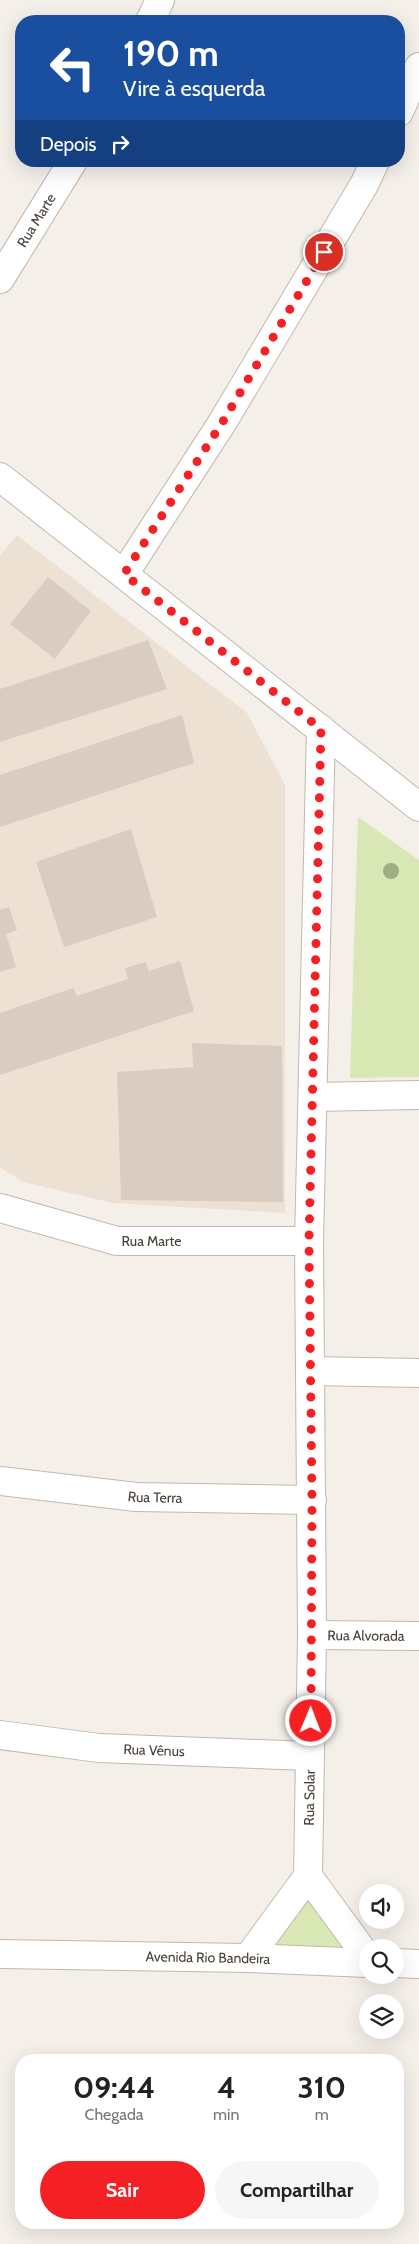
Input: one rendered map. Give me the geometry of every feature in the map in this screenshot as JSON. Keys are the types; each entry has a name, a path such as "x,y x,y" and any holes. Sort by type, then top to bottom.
{"street":[{"path":"153,15 160,0"},
{"path":"405,99 419,68"},
{"name":"Rua Marte","path":"0,279 69,167"},
{"path":"124,574 222,423 365,183 372,167"},
{"path":"5,490 124,574 419,807"},
{"name":"Rua Solar","path":"308,1876 312,1635 309,1241 321,729"},
{"path":"313,1097 419,1095"},
{"name":"Rua Marte","path":"0,1208 117,1241 309,1241"},
{"path":"311,1371 419,1373"},
{"name":"Rua Terra","path":"0,1482 136,1497 312,1500"},
{"name":"Rua Alvorada","path":"312,1635 419,1636"},
{"name":"Rua Vênus","path":"0,1734 99,1748 310,1756"},
{"path":"248,1958 308,1876 359,1946"},
{"name":"Avenida Rio Bandeira","path":"0,1954 248,1958 359,1963"},
{"name":"Avenida Rio Bandeira","path":"0,1966 48,1956"},
{"path":"404,1964 419,1964"}],"shaded area":[{"path":"17,535 247,713 285,785 285,1213 113,1203 23,1182 0,1167 0,555"}],"green space":[{"path":"358,817 419,860 419,1077 350,1078"},
{"path":"309,1889 356,1952 264,1951"}],"building":[{"path":"48,577 91,611 55,659 10,624"},
{"path":"148,640 167,689 0,742 0,689"},
{"path":"182,715 194,763 0,827 0,775"},
{"path":"131,829 157,917 64,947 36,862"},
{"path":"9,907 17,930 6,934 16,967 0,972 0,910"},
{"path":"180,961 194,1011 0,1075 0,1013 73,988 77,996 128,979 125,968 146,962 149,971"},
{"path":"192,1043 282,1046 283,1202 121,1200 117,1072 193,1067"}],"route":[{"path":"311,1721 312,1500 309,1241 321,729 124,574 222,423 324,252"}]}
